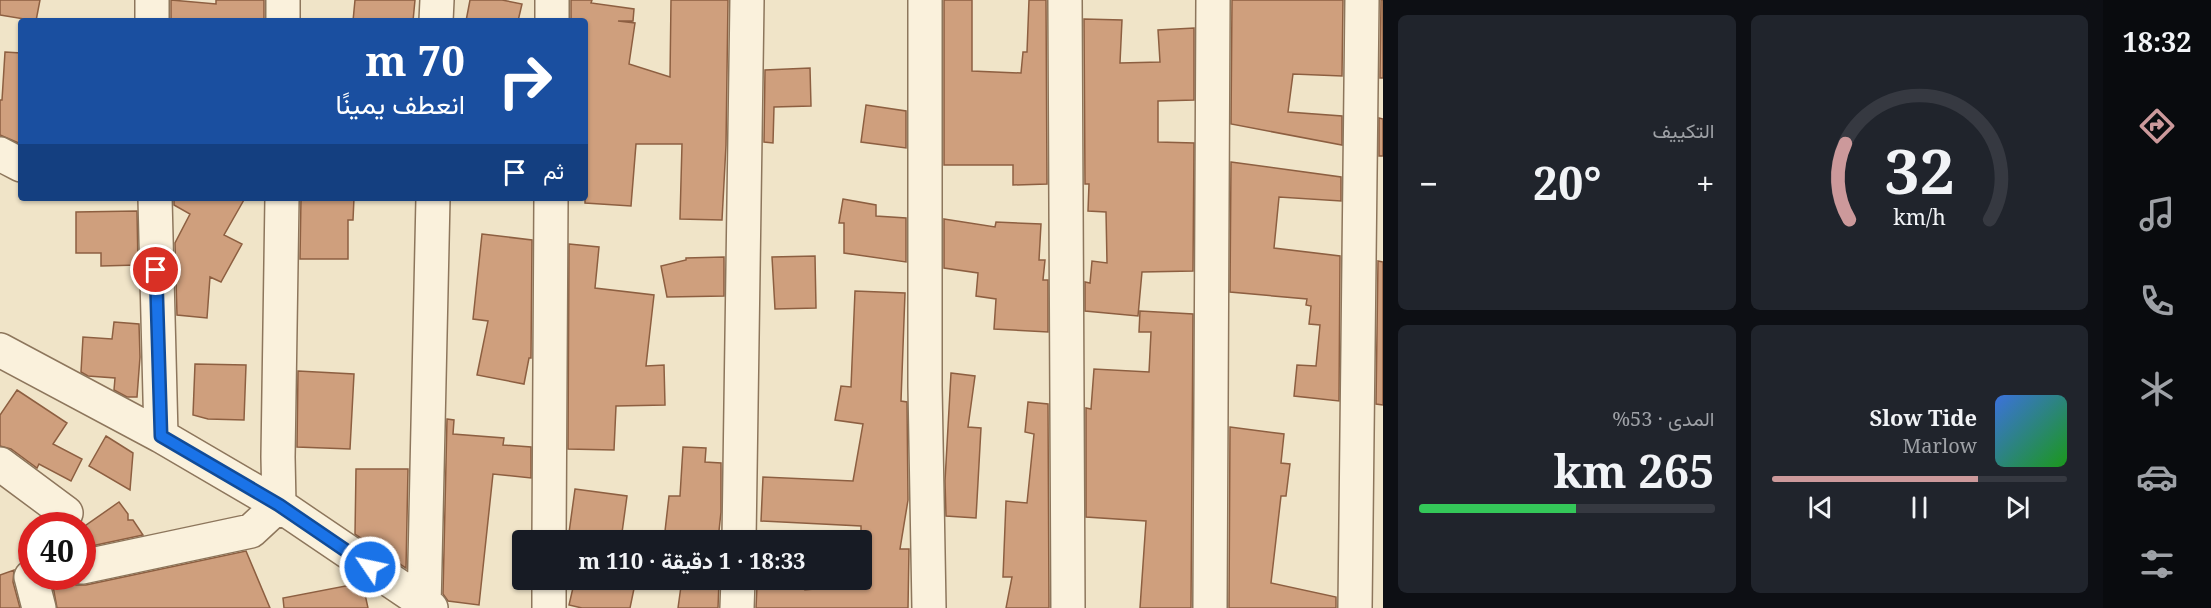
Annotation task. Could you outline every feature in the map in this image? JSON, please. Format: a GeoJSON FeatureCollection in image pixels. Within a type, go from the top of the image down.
{"type":"FeatureCollection","features":[{"type":"Feature","properties":{"kind":"street"},"geometry":{"type":"LineString","coordinates":[[152,0],[152,18]]}},
{"type":"Feature","properties":{"kind":"street"},"geometry":{"type":"LineString","coordinates":[[283,0],[283,18]]}},
{"type":"Feature","properties":{"kind":"street"},"geometry":{"type":"LineString","coordinates":[[436,18],[437,0]]}},
{"type":"Feature","properties":{"kind":"street"},"geometry":{"type":"LineString","coordinates":[[552,0],[552,18]]}},
{"type":"Feature","properties":{"kind":"street"},"geometry":{"type":"LineString","coordinates":[[739,530],[747,0]]}},
{"type":"Feature","properties":{"kind":"street"},"geometry":{"type":"LineString","coordinates":[[926,0],[925,386],[929,608]]}},
{"type":"Feature","properties":{"kind":"street"},"geometry":{"type":"LineString","coordinates":[[1065,0],[1068,608]]}},
{"type":"Feature","properties":{"kind":"street"},"geometry":{"type":"LineString","coordinates":[[1210,608],[1213,0]]}},
{"type":"Feature","properties":{"kind":"street"},"geometry":{"type":"LineString","coordinates":[[1355,608],[1369,514],[1372,77],[1362,0]]}},
{"type":"Feature","properties":{"kind":"street"},"geometry":{"type":"LineString","coordinates":[[0,154],[18,163]]}},
{"type":"Feature","properties":{"kind":"street"},"geometry":{"type":"LineString","coordinates":[[154,201],[161,436]]}},
{"type":"Feature","properties":{"kind":"street"},"geometry":{"type":"LineString","coordinates":[[96,564],[251,531],[279,505],[282,201]]}},
{"type":"Feature","properties":{"kind":"street"},"geometry":{"type":"LineString","coordinates":[[426,607],[433,201]]}},
{"type":"Feature","properties":{"kind":"street"},"geometry":{"type":"LineString","coordinates":[[549,530],[551,201]]}},
{"type":"Feature","properties":{"kind":"street"},"geometry":{"type":"LineString","coordinates":[[4,361],[161,436],[279,505],[426,607]]}},
{"type":"Feature","properties":{"kind":"street"},"geometry":{"type":"LineString","coordinates":[[0,464],[65,512]]}},
{"type":"Feature","properties":{"kind":"street"},"geometry":{"type":"LineString","coordinates":[[35,590],[39,608]]}},
{"type":"Feature","properties":{"kind":"street"},"geometry":{"type":"LineString","coordinates":[[549,590],[549,608]]}},
{"type":"Feature","properties":{"kind":"street"},"geometry":{"type":"LineString","coordinates":[[737,608],[738,590]]}},
{"type":"Feature","properties":{"kind":"building"},"geometry":{"type":"Polygon","coordinates":[[[0,0],[40,0],[37,18],[0,15],[0,0]]]}},
{"type":"Feature","properties":{"kind":"building"},"geometry":{"type":"Polygon","coordinates":[[[171,0],[216,4],[216,0],[264,0],[264,18],[171,18],[171,0]]]}},
{"type":"Feature","properties":{"kind":"building"},"geometry":{"type":"Polygon","coordinates":[[[355,0],[415,0],[413,18],[353,18],[355,0]]]}},
{"type":"Feature","properties":{"kind":"building"},"geometry":{"type":"Polygon","coordinates":[[[470,0],[502,0],[522,4],[519,18],[467,18],[470,0]]]}},
{"type":"Feature","properties":{"kind":"building"},"geometry":{"type":"Polygon","coordinates":[[[571,0],[592,0],[591,3],[634,9],[633,21],[618,21],[635,23],[629,64],[670,77],[671,0],[728,0],[726,145],[722,220],[680,219],[682,144],[636,144],[631,206],[585,203],[588,201],[588,18],[571,18],[571,0]]]}},
{"type":"Feature","properties":{"kind":"building"},"geometry":{"type":"Polygon","coordinates":[[[944,0],[972,0],[972,71],[1021,73],[1023,52],[1027,52],[1029,0],[1046,0],[1047,184],[1013,185],[1013,165],[944,165],[944,0]]]}},
{"type":"Feature","properties":{"kind":"building"},"geometry":{"type":"Polygon","coordinates":[[[1232,0],[1343,0],[1342,76],[1293,74],[1288,112],[1342,116],[1342,145],[1231,124],[1232,0]]]}},
{"type":"Feature","properties":{"kind":"building"},"geometry":{"type":"Polygon","coordinates":[[[1381,0],[1383,0],[1383,78],[1380,78],[1381,0]]]}},
{"type":"Feature","properties":{"kind":"building"},"geometry":{"type":"Polygon","coordinates":[[[1084,19],[1122,20],[1120,63],[1160,62],[1158,30],[1194,28],[1194,100],[1158,101],[1158,142],[1194,143],[1193,271],[1142,272],[1138,316],[1085,311],[1085,282],[1090,283],[1092,261],[1107,263],[1106,212],[1088,211],[1089,184],[1085,184],[1084,19]]]}},
{"type":"Feature","properties":{"kind":"building"},"geometry":{"type":"Polygon","coordinates":[[[5,52],[18,53],[18,143],[0,135],[0,100],[2,100],[5,52]]]}},
{"type":"Feature","properties":{"kind":"building"},"geometry":{"type":"Polygon","coordinates":[[[810,68],[811,106],[774,107],[773,143],[764,142],[765,70],[810,68]]]}},
{"type":"Feature","properties":{"kind":"building"},"geometry":{"type":"Polygon","coordinates":[[[866,105],[906,111],[906,148],[861,142],[866,105]]]}},
{"type":"Feature","properties":{"kind":"building"},"geometry":{"type":"Polygon","coordinates":[[[1379,118],[1383,119],[1383,156],[1379,156],[1379,118]]]}},
{"type":"Feature","properties":{"kind":"building"},"geometry":{"type":"Polygon","coordinates":[[[1231,162],[1341,177],[1341,201],[1279,197],[1274,248],[1340,256],[1339,401],[1294,396],[1297,365],[1316,366],[1320,325],[1309,324],[1311,306],[1306,305],[1307,299],[1230,292],[1231,162]]]}},
{"type":"Feature","properties":{"kind":"building"},"geometry":{"type":"Polygon","coordinates":[[[843,199],[876,205],[876,216],[906,218],[906,262],[844,253],[844,223],[839,223],[843,199]]]}},
{"type":"Feature","properties":{"kind":"building"},"geometry":{"type":"Polygon","coordinates":[[[174,201],[243,201],[224,235],[242,244],[221,282],[210,277],[207,318],[177,315],[175,243],[190,214],[174,205],[174,201]]]}},
{"type":"Feature","properties":{"kind":"building"},"geometry":{"type":"Polygon","coordinates":[[[301,201],[354,201],[353,220],[348,220],[348,259],[300,259],[301,201]]]}},
{"type":"Feature","properties":{"kind":"building"},"geometry":{"type":"Polygon","coordinates":[[[137,211],[138,265],[101,266],[101,253],[76,253],[76,212],[137,211]]]}},
{"type":"Feature","properties":{"kind":"building"},"geometry":{"type":"Polygon","coordinates":[[[944,219],[995,227],[996,222],[1041,224],[1039,260],[1045,260],[1043,280],[1048,280],[1048,332],[994,329],[996,299],[976,296],[978,273],[944,268],[944,219]]]}},
{"type":"Feature","properties":{"kind":"building"},"geometry":{"type":"Polygon","coordinates":[[[482,234],[532,240],[531,358],[529,358],[524,384],[477,375],[488,321],[473,319],[482,234]]]}},
{"type":"Feature","properties":{"kind":"building"},"geometry":{"type":"Polygon","coordinates":[[[569,244],[599,247],[595,288],[654,295],[646,366],[664,365],[665,405],[616,406],[614,450],[568,449],[569,244]]]}},
{"type":"Feature","properties":{"kind":"building"},"geometry":{"type":"Polygon","coordinates":[[[815,256],[816,308],[775,309],[772,257],[815,256]]]}},
{"type":"Feature","properties":{"kind":"building"},"geometry":{"type":"Polygon","coordinates":[[[724,257],[724,296],[667,297],[661,266],[686,260],[686,258],[724,257]]]}},
{"type":"Feature","properties":{"kind":"building"},"geometry":{"type":"Polygon","coordinates":[[[1378,261],[1383,262],[1383,405],[1376,404],[1378,261]]]}},
{"type":"Feature","properties":{"kind":"building"},"geometry":{"type":"Polygon","coordinates":[[[855,291],[905,293],[901,401],[907,402],[908,500],[900,549],[909,549],[908,608],[756,608],[757,590],[872,590],[872,530],[861,530],[861,526],[761,521],[763,477],[853,481],[863,424],[835,420],[841,386],[851,387],[855,291]]]}},
{"type":"Feature","properties":{"kind":"building"},"geometry":{"type":"Polygon","coordinates":[[[1140,311],[1193,314],[1191,608],[1140,608],[1146,521],[1086,517],[1086,408],[1091,409],[1094,369],[1149,372],[1151,332],[1139,332],[1140,311]]]}},
{"type":"Feature","properties":{"kind":"building"},"geometry":{"type":"Polygon","coordinates":[[[114,322],[139,324],[140,357],[137,397],[127,397],[114,390],[115,378],[88,376],[81,372],[83,337],[112,339],[114,322]]]}},
{"type":"Feature","properties":{"kind":"building"},"geometry":{"type":"Polygon","coordinates":[[[195,364],[246,365],[244,420],[208,419],[193,415],[195,364]]]}},
{"type":"Feature","properties":{"kind":"building"},"geometry":{"type":"Polygon","coordinates":[[[298,371],[354,374],[350,449],[297,447],[298,371]]]}},
{"type":"Feature","properties":{"kind":"building"},"geometry":{"type":"Polygon","coordinates":[[[951,373],[975,376],[968,427],[981,428],[976,518],[946,516],[945,481],[951,373]]]}},
{"type":"Feature","properties":{"kind":"building"},"geometry":{"type":"Polygon","coordinates":[[[17,390],[67,423],[53,444],[82,459],[71,481],[39,464],[37,468],[11,449],[0,446],[0,415],[17,390]]]}},
{"type":"Feature","properties":{"kind":"building"},"geometry":{"type":"Polygon","coordinates":[[[1028,402],[1048,404],[1049,608],[1006,608],[1012,577],[1003,577],[1006,501],[1027,503],[1034,434],[1025,432],[1028,402]]]}},
{"type":"Feature","properties":{"kind":"building"},"geometry":{"type":"Polygon","coordinates":[[[447,419],[454,420],[453,434],[504,438],[503,445],[531,447],[531,478],[493,474],[479,605],[448,601],[443,594],[447,419]]]}},
{"type":"Feature","properties":{"kind":"building"},"geometry":{"type":"Polygon","coordinates":[[[1230,427],[1284,434],[1281,463],[1290,464],[1286,496],[1281,496],[1271,583],[1336,597],[1336,608],[1229,608],[1230,427]]]}},
{"type":"Feature","properties":{"kind":"building"},"geometry":{"type":"Polygon","coordinates":[[[106,436],[133,453],[130,490],[89,466],[106,436]]]}},
{"type":"Feature","properties":{"kind":"building"},"geometry":{"type":"Polygon","coordinates":[[[683,447],[706,448],[705,462],[721,463],[719,530],[665,530],[669,496],[680,496],[683,447]]]}},
{"type":"Feature","properties":{"kind":"building"},"geometry":{"type":"Polygon","coordinates":[[[356,469],[408,469],[406,568],[355,534],[356,469]]]}},
{"type":"Feature","properties":{"kind":"building"},"geometry":{"type":"Polygon","coordinates":[[[575,489],[627,496],[622,530],[569,530],[575,489]]]}},
{"type":"Feature","properties":{"kind":"building"},"geometry":{"type":"Polygon","coordinates":[[[119,502],[128,514],[128,520],[133,520],[143,535],[96,545],[96,518],[119,502]]]}},
{"type":"Feature","properties":{"kind":"building"},"geometry":{"type":"Polygon","coordinates":[[[246,551],[270,608],[57,608],[54,590],[96,590],[96,583],[246,551]]]}},
{"type":"Feature","properties":{"kind":"building"},"geometry":{"type":"Polygon","coordinates":[[[14,570],[13,582],[20,608],[0,608],[0,575],[14,570]]]}},
{"type":"Feature","properties":{"kind":"building"},"geometry":{"type":"Polygon","coordinates":[[[361,583],[368,608],[284,608],[283,598],[361,583]]]}},
{"type":"Feature","properties":{"kind":"building"},"geometry":{"type":"Polygon","coordinates":[[[572,590],[634,590],[630,608],[582,608],[569,605],[572,590]]]}},
{"type":"Feature","properties":{"kind":"building"},"geometry":{"type":"Polygon","coordinates":[[[680,590],[719,590],[718,608],[678,608],[680,590]]]}},
{"type":"Feature","properties":{"kind":"route"},"geometry":{"type":"LineString","coordinates":[[156,270],[161,436],[279,505],[370,567]]}}]}
